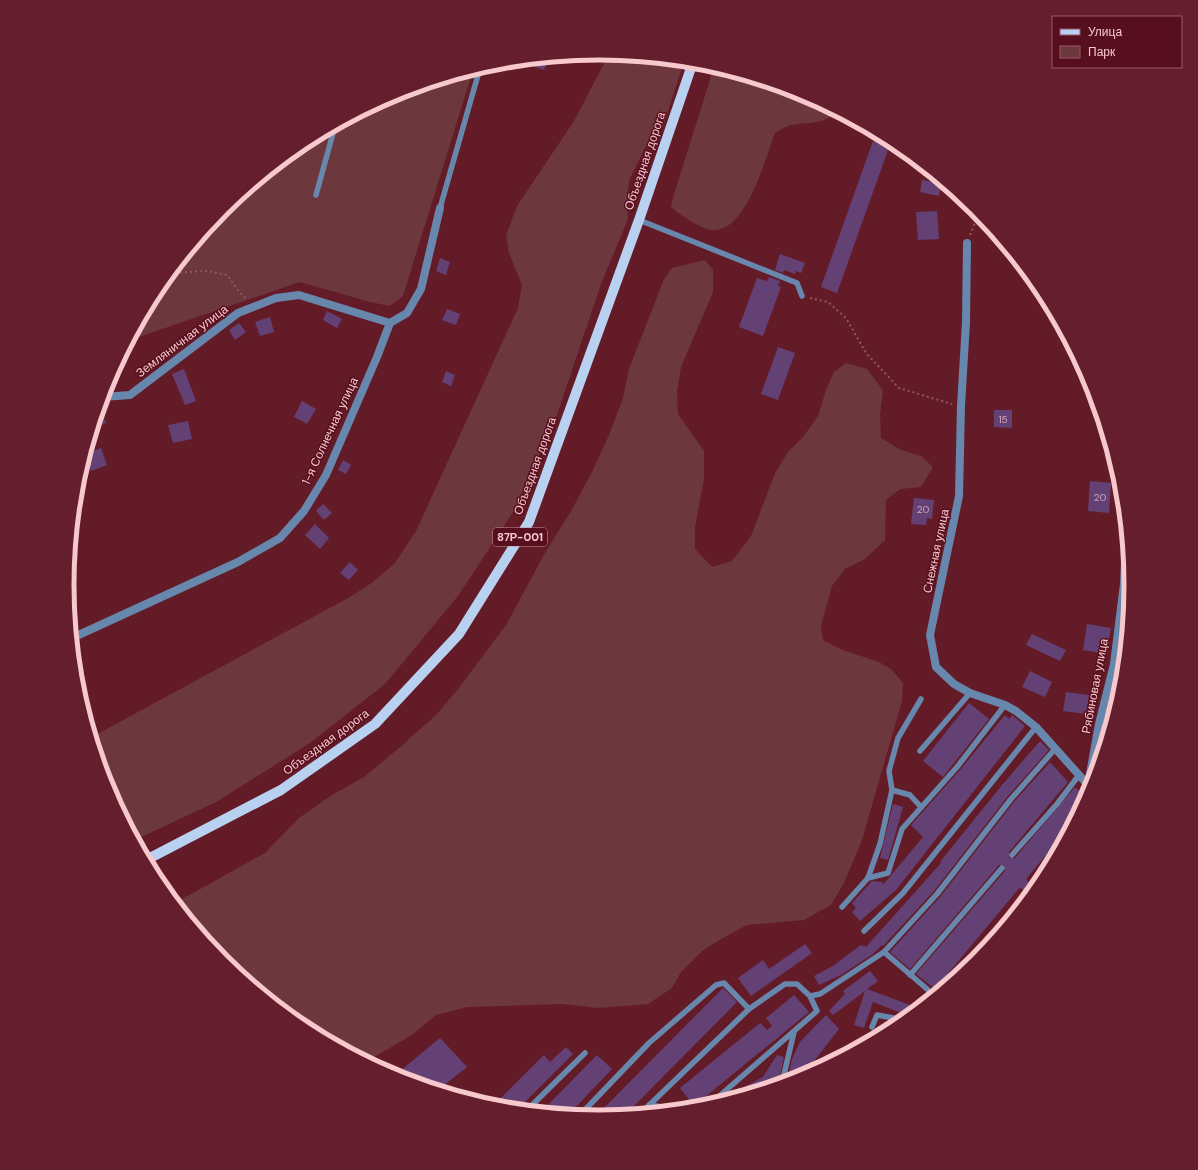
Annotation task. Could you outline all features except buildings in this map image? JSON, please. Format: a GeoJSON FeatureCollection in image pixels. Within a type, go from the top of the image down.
{"type":"FeatureCollection","features":[{"type":"Feature","properties":{"kind":"main road","name":"Объездная дорога"},"geometry":{"type":"LineString","coordinates":[[150,858],[281,790],[375,724],[459,634],[528,522],[639,220],[691,68]]}},
{"type":"Feature","properties":{"kind":"street"},"geometry":{"type":"LineString","coordinates":[[390,323],[407,313],[420,289],[440,208]]}},
{"type":"Feature","properties":{"kind":"street","name":"Снежная улица"},"geometry":{"type":"LineString","coordinates":[[967,243],[966,322],[960,406],[959,496],[930,635],[936,667],[954,684],[1016,711],[1036,727],[1085,782]]}},
{"type":"Feature","properties":{"kind":"street","name":"Земляничная улица"},"geometry":{"type":"LineString","coordinates":[[109,397],[130,395],[238,313],[276,298],[299,295],[390,323]]}},
{"type":"Feature","properties":{"kind":"street","name":"1-я Солнечная улица"},"geometry":{"type":"LineString","coordinates":[[76,636],[238,562],[280,538],[304,510],[326,475],[377,357],[390,323]]}},
{"type":"Feature","properties":{"kind":"street","name":"Рябиновая улица"},"geometry":{"type":"LineString","coordinates":[[1093,761],[1100,724],[1114,664],[1124,584]]}},
{"type":"Feature","properties":{"kind":"lane"},"geometry":{"type":"LineString","coordinates":[[440,208],[478,74]]}},
{"type":"Feature","properties":{"kind":"lane"},"geometry":{"type":"LineString","coordinates":[[316,195],[333,132]]}},
{"type":"Feature","properties":{"kind":"lane"},"geometry":{"type":"LineString","coordinates":[[639,220],[797,283],[802,296]]}},
{"type":"Feature","properties":{"kind":"lane"},"geometry":{"type":"LineString","coordinates":[[920,751],[970,692]]}},
{"type":"Feature","properties":{"kind":"lane"},"geometry":{"type":"LineString","coordinates":[[842,907],[868,878],[880,844],[892,790],[889,771],[898,738],[921,699]]}},
{"type":"Feature","properties":{"kind":"lane"},"geometry":{"type":"LineString","coordinates":[[868,878],[888,873],[902,829],[957,767],[1005,705]]}},
{"type":"Feature","properties":{"kind":"lane"},"geometry":{"type":"LineString","coordinates":[[864,931],[904,893],[1036,727]]}},
{"type":"Feature","properties":{"kind":"lane"},"geometry":{"type":"LineString","coordinates":[[810,996],[820,994],[884,952],[937,894],[1011,799],[1055,749]]}},
{"type":"Feature","properties":{"kind":"lane"},"geometry":{"type":"LineString","coordinates":[[1012,856],[1079,776]]}},
{"type":"Feature","properties":{"kind":"lane"},"geometry":{"type":"LineString","coordinates":[[892,790],[910,795],[921,807]]}},
{"type":"Feature","properties":{"kind":"lane"},"geometry":{"type":"LineString","coordinates":[[910,975],[1002,868]]}},
{"type":"Feature","properties":{"kind":"lane"},"geometry":{"type":"LineString","coordinates":[[884,952],[931,992]]}},
{"type":"Feature","properties":{"kind":"lane"},"geometry":{"type":"LineString","coordinates":[[585,1110],[649,1043],[716,985],[724,983],[749,1009]]}},
{"type":"Feature","properties":{"kind":"lane"},"geometry":{"type":"LineString","coordinates":[[649,1106],[749,1009],[785,984],[797,984],[810,996],[817,1011],[720,1096]]}},
{"type":"Feature","properties":{"kind":"lane"},"geometry":{"type":"LineString","coordinates":[[872,1027],[877,1015],[896,1018]]}},
{"type":"Feature","properties":{"kind":"lane"},"geometry":{"type":"LineString","coordinates":[[784,1076],[794,1032]]}},
{"type":"Feature","properties":{"kind":"lane"},"geometry":{"type":"LineString","coordinates":[[531,1106],[585,1053]]}},
{"type":"Feature","properties":{"kind":"lane"},"geometry":{"type":"LineString","coordinates":[[649,1106],[658,1107]]}},
{"type":"Feature","properties":{"kind":"path"},"geometry":{"type":"LineString","coordinates":[[967,243],[976,220]]}},
{"type":"Feature","properties":{"kind":"path"},"geometry":{"type":"LineString","coordinates":[[177,273],[206,271],[226,275],[240,293],[256,306]]}},
{"type":"Feature","properties":{"kind":"path"},"geometry":{"type":"LineString","coordinates":[[802,296],[828,302],[846,318],[866,353],[899,388],[960,406]]}},
{"type":"Feature","properties":{"kind":"green space"},"geometry":{"type":"Polygon","coordinates":[[[606,60],[633,61],[682,67],[663,127],[645,148],[630,178],[627,194],[628,219],[601,284],[557,415],[515,509],[458,596],[385,684],[310,743],[216,802],[139,838],[114,786],[96,735],[350,597],[373,582],[395,563],[416,531],[518,308],[522,285],[509,253],[506,235],[517,206],[574,121],[606,60]]]}},
{"type":"Feature","properties":{"kind":"green space"},"geometry":{"type":"Polygon","coordinates":[[[712,73],[768,88],[832,114],[822,121],[790,126],[775,133],[760,176],[744,208],[734,220],[723,228],[711,230],[690,221],[671,207],[712,73]]]}},
{"type":"Feature","properties":{"kind":"green space"},"geometry":{"type":"Polygon","coordinates":[[[471,76],[403,296],[390,306],[370,302],[300,282],[136,338],[162,293],[182,265],[228,214],[279,168],[307,148],[367,114],[430,88],[471,76]]]}},
{"type":"Feature","properties":{"kind":"green space"},"geometry":{"type":"Polygon","coordinates":[[[705,260],[713,270],[713,292],[681,367],[677,392],[678,414],[704,451],[704,479],[695,527],[695,549],[712,567],[732,561],[751,536],[775,473],[788,452],[803,437],[818,416],[826,390],[834,372],[846,363],[867,369],[883,390],[880,415],[881,438],[901,450],[921,456],[933,467],[921,487],[900,489],[886,500],[885,540],[865,559],[845,569],[832,586],[821,626],[823,640],[840,649],[879,662],[891,669],[903,683],[902,701],[862,840],[844,883],[831,905],[804,920],[747,925],[702,951],[681,972],[672,988],[648,1004],[598,1008],[562,1004],[467,1007],[436,1015],[412,1035],[376,1056],[369,1057],[336,1040],[279,1002],[228,956],[204,931],[179,901],[265,853],[299,818],[332,795],[364,777],[400,747],[436,715],[458,689],[506,625],[546,551],[571,511],[592,472],[609,435],[623,398],[629,369],[664,279],[672,268],[705,260]]]}}]}
